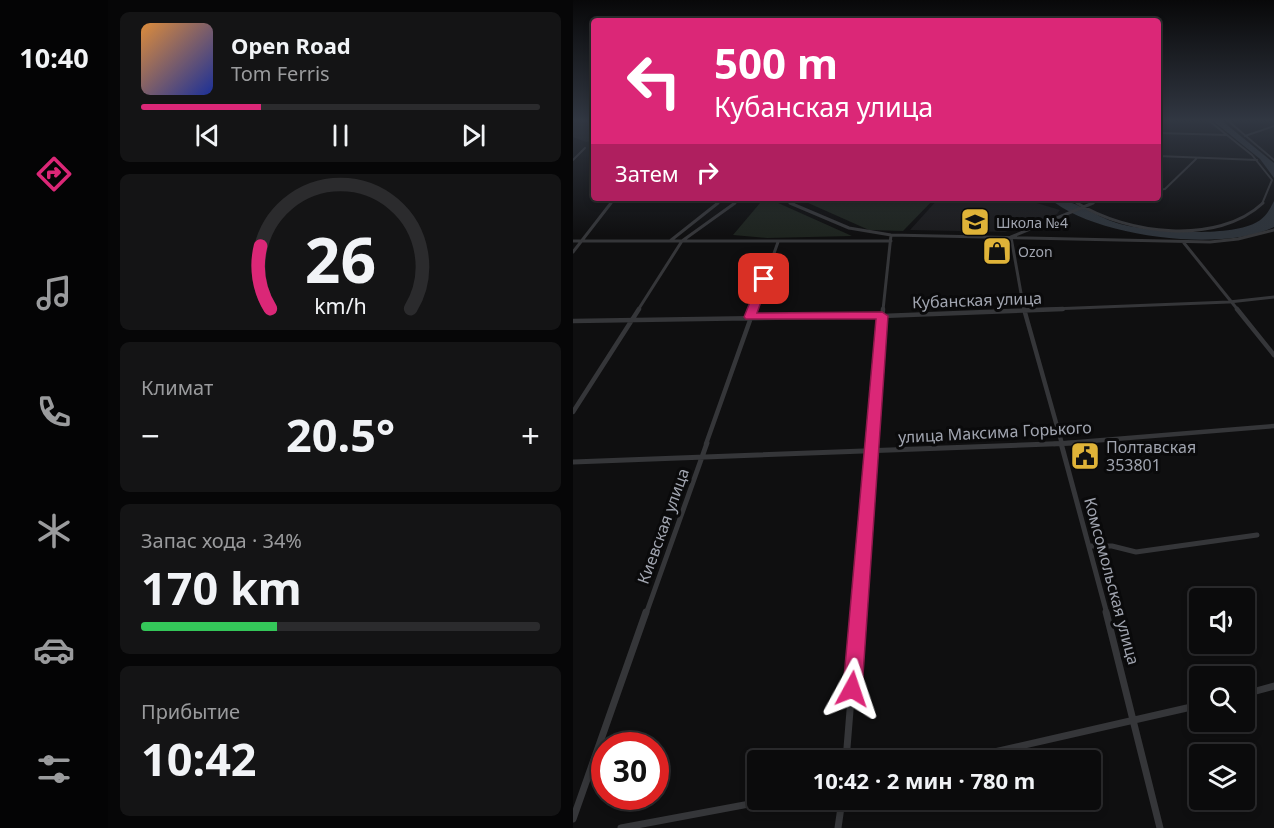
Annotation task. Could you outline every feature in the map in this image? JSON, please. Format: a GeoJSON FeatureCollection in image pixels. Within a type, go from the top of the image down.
{"type":"FeatureCollection","features":[{"type":"Feature","properties":{"kind":"street"},"geometry":{"type":"LineString","coordinates":[[1074,201],[1117,220],[1161,228],[1203,229],[1244,220],[1263,202],[1271,188],[1272,180],[1257,160],[1191,159]]}},
{"type":"Feature","properties":{"kind":"street"},"geometry":{"type":"LineString","coordinates":[[1161,190],[1165,189],[1195,159]]}},
{"type":"Feature","properties":{"kind":"street"},"geometry":{"type":"LineString","coordinates":[[573,252],[613,201]]}},
{"type":"Feature","properties":{"kind":"street"},"geometry":{"type":"LineString","coordinates":[[671,241],[694,224],[708,208],[721,201]]}},
{"type":"Feature","properties":{"kind":"street"},"geometry":{"type":"LineString","coordinates":[[573,412],[682,242],[738,201]]}},
{"type":"Feature","properties":{"kind":"street"},"geometry":{"type":"LineString","coordinates":[[786,201],[849,228],[891,238]]}},
{"type":"Feature","properties":{"kind":"street"},"geometry":{"type":"LineString","coordinates":[[1011,237],[1097,201]]}},
{"type":"Feature","properties":{"kind":"street"},"geometry":{"type":"LineString","coordinates":[[573,241],[682,242],[720,239],[778,242],[1011,237],[1183,242],[1238,239],[1274,230]]}},
{"type":"Feature","properties":{"kind":"street","name":"Комсомольская улица"},"geometry":{"type":"LineString","coordinates":[[1011,237],[1024,310],[1059,444],[1090,546],[1160,828]]}},
{"type":"Feature","properties":{"kind":"street"},"geometry":{"type":"LineString","coordinates":[[847,750],[873,450],[882,316],[891,238]]}},
{"type":"Feature","properties":{"kind":"street","name":"Киевская улица"},"geometry":{"type":"LineString","coordinates":[[573,819],[778,242]]}},
{"type":"Feature","properties":{"kind":"street"},"geometry":{"type":"LineString","coordinates":[[1183,242],[1229,302],[1274,355]]}},
{"type":"Feature","properties":{"kind":"street","name":"Кубанская улица"},"geometry":{"type":"LineString","coordinates":[[573,321],[882,316],[1229,302],[1274,297]]}},
{"type":"Feature","properties":{"kind":"street","name":"улица Максима Горького"},"geometry":{"type":"LineString","coordinates":[[573,462],[1059,444],[1274,426]]}},
{"type":"Feature","properties":{"kind":"street"},"geometry":{"type":"LineString","coordinates":[[1090,546],[1112,546],[1136,552],[1257,535]]}},
{"type":"Feature","properties":{"kind":"street"},"geometry":{"type":"LineString","coordinates":[[1255,691],[1274,686]]}},
{"type":"Feature","properties":{"kind":"street"},"geometry":{"type":"LineString","coordinates":[[1005,750],[1189,708]]}},
{"type":"Feature","properties":{"kind":"street"},"geometry":{"type":"LineString","coordinates":[[621,828],[747,804]]}},
{"type":"Feature","properties":{"kind":"street"},"geometry":{"type":"LineString","coordinates":[[839,828],[841,810]]}},
{"type":"Feature","properties":{"kind":"shaded area"},"geometry":{"type":"Polygon","coordinates":[[[1260,159],[1269,159],[1274,163],[1274,178],[1260,159]]]}},
{"type":"Feature","properties":{"kind":"shaded area"},"geometry":{"type":"Polygon","coordinates":[[[774,201],[852,236],[767,238],[733,235],[760,203],[774,201]]]}},
{"type":"Feature","properties":{"kind":"shaded area"},"geometry":{"type":"Polygon","coordinates":[[[804,201],[932,201],[903,231],[869,230],[804,201]]]}},
{"type":"Feature","properties":{"kind":"shaded area","name":"Школа №4"},"geometry":{"type":"Polygon","coordinates":[[[936,201],[1030,201],[1060,210],[1057,214],[1005,232],[910,230],[936,201]]]}},
{"type":"Feature","properties":{"kind":"shaded area"},"geometry":{"type":"Polygon","coordinates":[[[1053,201],[1067,201],[1108,220],[1130,226],[1167,231],[1209,232],[1245,227],[1257,222],[1263,218],[1274,201],[1274,227],[1251,235],[1192,240],[1126,231],[1095,223],[1069,212],[1053,201]]]}},
{"type":"Feature","properties":{"kind":"place","name":"Школа №4"},"geometry":{"type":"Point","coordinates":[975,222]}},
{"type":"Feature","properties":{"kind":"place","name":"Ozon"},"geometry":{"type":"Point","coordinates":[997,251]}},
{"type":"Feature","properties":{"kind":"place","name":"Полтавская 353801"},"geometry":{"type":"Point","coordinates":[1085,456]}},
{"type":"Feature","properties":{"kind":"route"},"geometry":{"type":"LineString","coordinates":[[764,279],[750,317],[882,316],[852,689]]}}]}
